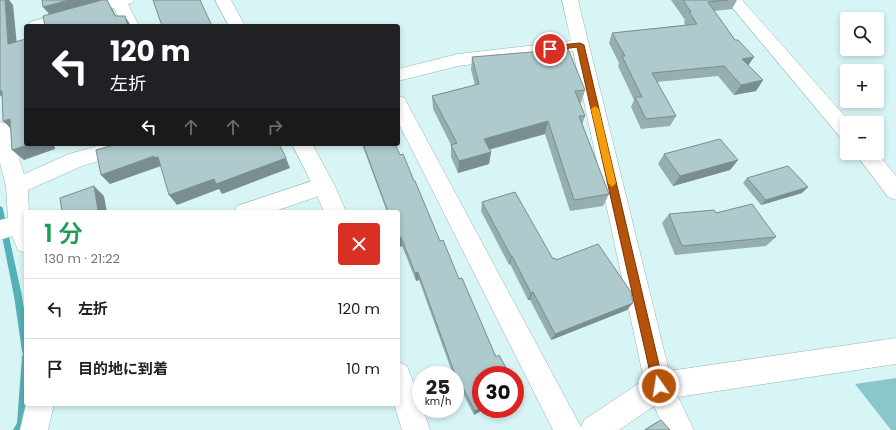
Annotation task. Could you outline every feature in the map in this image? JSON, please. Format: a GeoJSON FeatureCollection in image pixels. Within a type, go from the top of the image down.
{"type":"FeatureCollection","features":[{"type":"Feature","properties":{"kind":"street"},"geometry":{"type":"LineString","coordinates":[[223,0],[236,24]]}},
{"type":"Feature","properties":{"kind":"street"},"geometry":{"type":"LineString","coordinates":[[570,0],[659,386],[680,430]]}},
{"type":"Feature","properties":{"kind":"street"},"geometry":{"type":"LineString","coordinates":[[734,0],[840,124]]}},
{"type":"Feature","properties":{"kind":"street"},"geometry":{"type":"LineString","coordinates":[[43,24],[123,1],[130,24]]}},
{"type":"Feature","properties":{"kind":"street"},"geometry":{"type":"LineString","coordinates":[[400,74],[458,60],[580,45]]}},
{"type":"Feature","properties":{"kind":"street"},"geometry":{"type":"LineString","coordinates":[[400,107],[568,430]]}},
{"type":"Feature","properties":{"kind":"street"},"geometry":{"type":"LineString","coordinates":[[0,129],[17,186],[16,231]]}},
{"type":"Feature","properties":{"kind":"street"},"geometry":{"type":"LineString","coordinates":[[17,186],[73,152],[116,146]]}},
{"type":"Feature","properties":{"kind":"street"},"geometry":{"type":"LineString","coordinates":[[303,146],[324,186],[334,210]]}},
{"type":"Feature","properties":{"kind":"street"},"geometry":{"type":"LineString","coordinates":[[872,160],[893,183]]}},
{"type":"Feature","properties":{"kind":"street"},"geometry":{"type":"LineString","coordinates":[[251,210],[324,186]]}},
{"type":"Feature","properties":{"kind":"street"},"geometry":{"type":"LineString","coordinates":[[594,430],[659,386],[896,351]]}},
{"type":"Feature","properties":{"kind":"street"},"geometry":{"type":"LineString","coordinates":[[400,381],[416,430]]}},
{"type":"Feature","properties":{"kind":"street"},"geometry":{"type":"LineString","coordinates":[[34,430],[40,406]]}},
{"type":"Feature","properties":{"kind":"shaded area"},"geometry":{"type":"Polygon","coordinates":[[[896,378],[896,430],[891,430],[855,384],[896,378]]]}},
{"type":"Feature","properties":{"kind":"building"},"geometry":{"type":"Polygon","coordinates":[[[0,0],[5,0],[8,44],[24,40],[24,146],[12,150],[10,119],[3,121],[2,91],[0,91],[0,0]]]}},
{"type":"Feature","properties":{"kind":"building"},"geometry":{"type":"Polygon","coordinates":[[[42,0],[69,0],[43,7],[42,0]]]}},
{"type":"Feature","properties":{"kind":"building"},"geometry":{"type":"Polygon","coordinates":[[[102,0],[107,0],[115,16],[125,16],[127,24],[45,24],[43,16],[102,0]]]}},
{"type":"Feature","properties":{"kind":"building"},"geometry":{"type":"Polygon","coordinates":[[[153,0],[200,0],[211,24],[161,24],[153,0]]]}},
{"type":"Feature","properties":{"kind":"building"},"geometry":{"type":"Polygon","coordinates":[[[683,0],[728,0],[708,2],[735,40],[738,40],[754,57],[742,59],[763,80],[741,85],[724,66],[652,73],[676,116],[646,119],[635,97],[642,97],[622,56],[625,56],[612,33],[697,24],[683,0]]]}},
{"type":"Feature","properties":{"kind":"building"},"geometry":{"type":"Polygon","coordinates":[[[568,49],[585,90],[575,91],[585,116],[579,116],[609,194],[574,200],[548,121],[484,139],[491,152],[459,161],[451,145],[457,143],[432,96],[479,84],[472,57],[568,49]]]}},
{"type":"Feature","properties":{"kind":"building"},"geometry":{"type":"Polygon","coordinates":[[[720,139],[738,160],[680,176],[664,154],[720,139]]]}},
{"type":"Feature","properties":{"kind":"building"},"geometry":{"type":"Polygon","coordinates":[[[110,146],[280,146],[286,158],[216,184],[214,179],[169,195],[158,157],[154,158],[154,156],[101,175],[96,150],[110,146]]]}},
{"type":"Feature","properties":{"kind":"building"},"geometry":{"type":"Polygon","coordinates":[[[364,146],[396,146],[400,155],[403,154],[440,241],[443,240],[459,279],[462,278],[496,357],[499,355],[505,366],[472,366],[472,405],[464,390],[464,366],[452,366],[418,272],[415,273],[400,237],[400,210],[387,210],[364,146]]]}},
{"type":"Feature","properties":{"kind":"building"},"geometry":{"type":"Polygon","coordinates":[[[788,166],[808,187],[766,200],[747,178],[788,166]]]}},
{"type":"Feature","properties":{"kind":"building"},"geometry":{"type":"Polygon","coordinates":[[[94,186],[98,210],[62,210],[60,198],[94,186]]]}},
{"type":"Feature","properties":{"kind":"building"},"geometry":{"type":"Polygon","coordinates":[[[515,192],[553,259],[555,258],[556,260],[598,244],[631,292],[633,303],[555,334],[482,202],[515,192]]]}},
{"type":"Feature","properties":{"kind":"building"},"geometry":{"type":"Polygon","coordinates":[[[752,204],[776,237],[682,246],[669,214],[714,210],[716,213],[752,204]]]}},
{"type":"Feature","properties":{"kind":"building"},"geometry":{"type":"Polygon","coordinates":[[[661,420],[670,430],[645,430],[661,420]]]}},
{"type":"Feature","properties":{"kind":"waterway"},"geometry":{"type":"LineString","coordinates":[[0,209],[18,296],[24,337]]}},
{"type":"Feature","properties":{"kind":"waterway"},"geometry":{"type":"LineString","coordinates":[[18,430],[21,424],[24,384]]}},
{"type":"Feature","properties":{"kind":"slow traffic"},"geometry":{"type":"LineString","coordinates":[[595,109],[612,183]]}},
{"type":"Feature","properties":{"kind":"route"},"geometry":{"type":"LineString","coordinates":[[550,49],[580,45],[659,386]]}}]}
